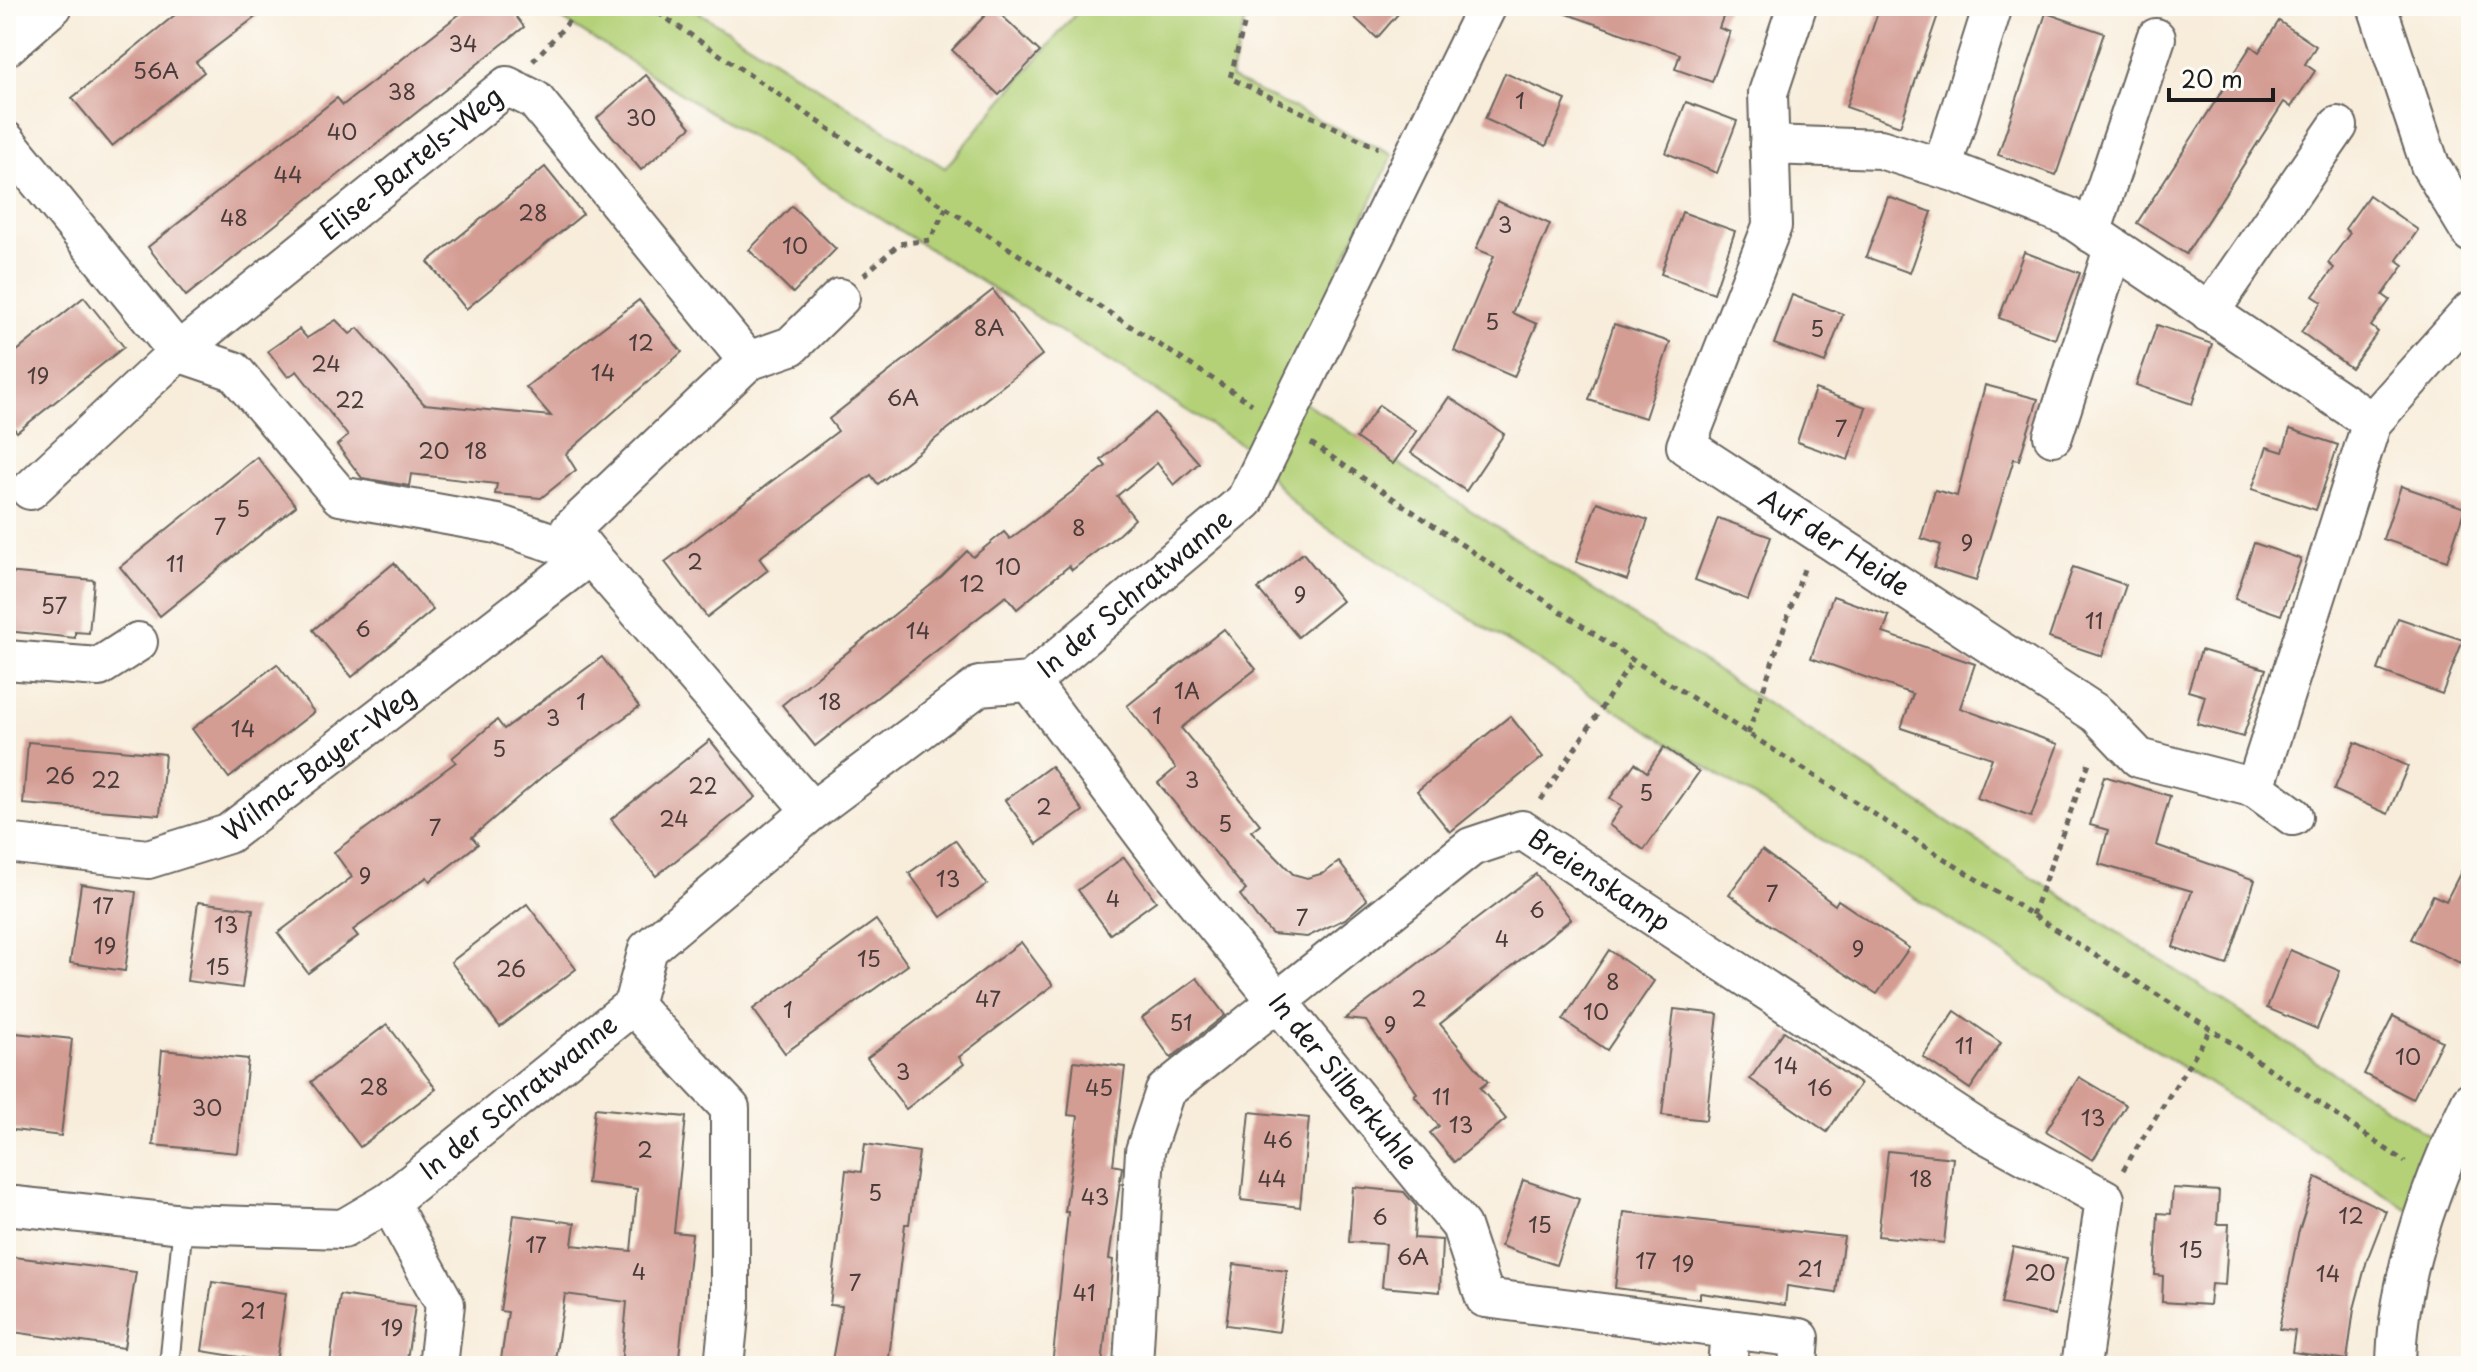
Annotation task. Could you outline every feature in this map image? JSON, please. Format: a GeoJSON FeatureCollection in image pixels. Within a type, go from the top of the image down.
{"type":"FeatureCollection","features":[{"type":"Feature","properties":{"kind":"street"},"geometry":{"type":"LineString","coordinates":[[6,47],[53,6]]}},
{"type":"Feature","properties":{"kind":"street","name":"In der Schratwanne"},"geometry":{"type":"LineString","coordinates":[[6,1205],[183,1224],[343,1229],[389,1202],[633,1005],[648,949],[812,811],[979,686],[1030,682],[1245,501],[1487,6]]}},
{"type":"Feature","properties":{"kind":"street","name":"Auf der Heide"},"geometry":{"type":"LineString","coordinates":[[1797,6],[1768,93],[1772,226],[1686,446],[2105,722],[2139,758],[2255,788],[2293,816]]}},
{"type":"Feature","properties":{"kind":"street"},"geometry":{"type":"LineString","coordinates":[[1942,168],[1993,6]]}},
{"type":"Feature","properties":{"kind":"street"},"geometry":{"type":"LineString","coordinates":[[2377,6],[2430,165],[2471,233]]}},
{"type":"Feature","properties":{"kind":"street"},"geometry":{"type":"LineString","coordinates":[[2053,436],[2156,38]]}},
{"type":"Feature","properties":{"kind":"street","name":"Elise-Bartels-Weg"},"geometry":{"type":"LineString","coordinates":[[30,490],[178,352],[507,86],[535,100],[748,361]]}},
{"type":"Feature","properties":{"kind":"street"},"geometry":{"type":"LineString","coordinates":[[2209,313],[2338,126]]}},
{"type":"Feature","properties":{"kind":"street"},"geometry":{"type":"LineString","coordinates":[[6,141],[178,352],[234,371],[340,496],[497,524],[590,555]]}},
{"type":"Feature","properties":{"kind":"street"},"geometry":{"type":"LineString","coordinates":[[1769,145],[1880,149],[1942,168],[2067,216],[2372,422]]}},
{"type":"Feature","properties":{"kind":"street"},"geometry":{"type":"LineString","coordinates":[[812,811],[570,530],[748,361],[791,346],[840,298]]}},
{"type":"Feature","properties":{"kind":"street"},"geometry":{"type":"LineString","coordinates":[[2255,788],[2372,422],[2471,311]]}},
{"type":"Feature","properties":{"kind":"street","name":"Wilma-Bayer-Weg"},"geometry":{"type":"LineString","coordinates":[[6,843],[148,859],[228,834],[590,555]]}},
{"type":"Feature","properties":{"kind":"street"},"geometry":{"type":"LineString","coordinates":[[6,660],[99,667],[138,642]]}},
{"type":"Feature","properties":{"kind":"street","name":"In der Silberkuhle"},"geometry":{"type":"LineString","coordinates":[[1030,682],[1172,872],[1461,1226],[1485,1298],[1729,1348],[1800,1338],[1798,1366]]}},
{"type":"Feature","properties":{"kind":"street","name":"Breienskamp"},"geometry":{"type":"LineString","coordinates":[[1133,1366],[1145,1151],[1165,1091],[1471,847],[1522,830],[1981,1131],[2105,1199]]}},
{"type":"Feature","properties":{"kind":"street"},"geometry":{"type":"LineString","coordinates":[[633,1005],[730,1108],[730,1306],[724,1366]]}},
{"type":"Feature","properties":{"kind":"street"},"geometry":{"type":"LineString","coordinates":[[2396,1366],[2408,1278],[2435,1181],[2471,1101]]}},
{"type":"Feature","properties":{"kind":"street"},"geometry":{"type":"LineString","coordinates":[[2081,1366],[2105,1199]]}},
{"type":"Feature","properties":{"kind":"street"},"geometry":{"type":"LineString","coordinates":[[389,1202],[445,1304],[438,1366]]}},
{"type":"Feature","properties":{"kind":"lane"},"geometry":{"type":"LineString","coordinates":[[169,1366],[183,1224]]}},
{"type":"Feature","properties":{"kind":"path"},"geometry":{"type":"LineString","coordinates":[[507,86],[566,25],[578,6]]}},
{"type":"Feature","properties":{"kind":"path"},"geometry":{"type":"LineString","coordinates":[[648,6],[946,208],[1282,423],[1633,660],[2211,1029],[2435,1181]]}},
{"type":"Feature","properties":{"kind":"path"},"geometry":{"type":"LineString","coordinates":[[1237,6],[1247,14],[1230,78],[1411,164]]}},
{"type":"Feature","properties":{"kind":"path"},"geometry":{"type":"LineString","coordinates":[[840,298],[899,244],[930,240],[946,208]]}},
{"type":"Feature","properties":{"kind":"path"},"geometry":{"type":"LineString","coordinates":[[1748,734],[1817,531]]}},
{"type":"Feature","properties":{"kind":"path"},"geometry":{"type":"LineString","coordinates":[[1522,830],[1633,660]]}},
{"type":"Feature","properties":{"kind":"path"},"geometry":{"type":"LineString","coordinates":[[2032,915],[2105,722]]}},
{"type":"Feature","properties":{"kind":"path"},"geometry":{"type":"LineString","coordinates":[[2105,1199],[2211,1029]]}},
{"type":"Feature","properties":{"kind":"green space"},"geometry":{"type":"Polygon","coordinates":[[[541,6],[689,6],[945,168],[1082,6],[1237,6],[1247,14],[1230,78],[1393,155],[1283,388],[2439,1142],[2411,1211],[1302,512],[1242,445],[541,6]]]}},
{"type":"Feature","properties":{"kind":"building"},"geometry":{"type":"Polygon","coordinates":[[[186,6],[270,6],[196,62],[204,72],[112,146],[72,98],[186,6]]]}},
{"type":"Feature","properties":{"kind":"building"},"geometry":{"type":"Polygon","coordinates":[[[470,6],[508,6],[524,27],[186,296],[148,247],[337,98],[343,105],[470,6]]]}},
{"type":"Feature","properties":{"kind":"building"},"geometry":{"type":"Polygon","coordinates":[[[1342,6],[1405,6],[1377,38],[1342,6]]]}},
{"type":"Feature","properties":{"kind":"building"},"geometry":{"type":"Polygon","coordinates":[[[1556,6],[1727,6],[1719,28],[1730,32],[1712,82],[1675,69],[1680,54],[1556,10],[1556,6]]]}},
{"type":"Feature","properties":{"kind":"building"},"geometry":{"type":"Polygon","coordinates":[[[1880,6],[1941,6],[1900,126],[1846,107],[1880,6]]]}},
{"type":"Feature","properties":{"kind":"building"},"geometry":{"type":"Polygon","coordinates":[[[993,7],[1040,52],[999,95],[952,50],[993,7]]]}},
{"type":"Feature","properties":{"kind":"building"},"geometry":{"type":"Polygon","coordinates":[[[2046,13],[2104,33],[2056,175],[1998,155],[2046,13]]]}},
{"type":"Feature","properties":{"kind":"building"},"geometry":{"type":"Polygon","coordinates":[[[2279,21],[2316,46],[2305,64],[2315,71],[2291,107],[2284,102],[2186,254],[2137,223],[2251,46],[2259,52],[2279,21]]]}},
{"type":"Feature","properties":{"kind":"building"},"geometry":{"type":"Polygon","coordinates":[[[1505,73],[1566,100],[1546,146],[1485,119],[1505,73]]]}},
{"type":"Feature","properties":{"kind":"building"},"geometry":{"type":"Polygon","coordinates":[[[646,75],[691,127],[641,170],[597,118],[646,75]]]}},
{"type":"Feature","properties":{"kind":"building"},"geometry":{"type":"Polygon","coordinates":[[[1686,102],[1737,121],[1717,173],[1666,153],[1686,102]]]}},
{"type":"Feature","properties":{"kind":"building"},"geometry":{"type":"Polygon","coordinates":[[[545,167],[583,214],[466,309],[428,262],[545,167]]]}},
{"type":"Feature","properties":{"kind":"building"},"geometry":{"type":"Polygon","coordinates":[[[2369,195],[2418,230],[2397,260],[2404,265],[2383,295],[2390,300],[2371,326],[2378,332],[2351,368],[2301,332],[2322,302],[2313,296],[2334,268],[2328,263],[2350,233],[2345,229],[2369,195]]]}},
{"type":"Feature","properties":{"kind":"building"},"geometry":{"type":"Polygon","coordinates":[[[1888,197],[1932,212],[1910,273],[1866,257],[1888,197]]]}},
{"type":"Feature","properties":{"kind":"building"},"geometry":{"type":"Polygon","coordinates":[[[1497,201],[1550,224],[1512,313],[1537,324],[1514,377],[1454,351],[1494,256],[1476,249],[1497,201]]]}},
{"type":"Feature","properties":{"kind":"building"},"geometry":{"type":"Polygon","coordinates":[[[792,206],[836,249],[793,293],[749,250],[792,206]]]}},
{"type":"Feature","properties":{"kind":"building"},"geometry":{"type":"Polygon","coordinates":[[[1682,212],[1735,231],[1714,293],[1661,274],[1682,212]]]}},
{"type":"Feature","properties":{"kind":"building"},"geometry":{"type":"Polygon","coordinates":[[[2024,252],[2080,273],[2055,339],[1999,318],[2024,252]]]}},
{"type":"Feature","properties":{"kind":"building"},"geometry":{"type":"Polygon","coordinates":[[[993,290],[1042,355],[878,484],[871,475],[759,558],[768,570],[707,617],[665,562],[838,431],[829,419],[993,290]]]}},
{"type":"Feature","properties":{"kind":"building"},"geometry":{"type":"Polygon","coordinates":[[[1792,295],[1843,314],[1825,363],[1774,344],[1792,295]]]}},
{"type":"Feature","properties":{"kind":"building"},"geometry":{"type":"Polygon","coordinates":[[[84,297],[124,347],[17,432],[6,418],[6,360],[84,297]]]}},
{"type":"Feature","properties":{"kind":"building"},"geometry":{"type":"Polygon","coordinates":[[[639,300],[682,352],[566,454],[576,470],[541,498],[495,494],[497,484],[411,474],[409,486],[362,478],[337,445],[348,436],[297,371],[288,377],[268,351],[299,329],[307,338],[336,320],[350,334],[358,328],[424,404],[551,416],[526,387],[639,300]]]}},
{"type":"Feature","properties":{"kind":"building"},"geometry":{"type":"Polygon","coordinates":[[[1614,324],[1670,342],[1645,418],[1589,400],[1614,324]]]}},
{"type":"Feature","properties":{"kind":"building"},"geometry":{"type":"Polygon","coordinates":[[[2157,325],[2212,344],[2192,404],[2136,385],[2157,325]]]}},
{"type":"Feature","properties":{"kind":"building"},"geometry":{"type":"Polygon","coordinates":[[[1985,385],[2038,399],[2019,460],[2014,459],[1976,581],[1934,568],[1941,545],[1921,538],[1935,490],[1957,496],[1985,385]]]}},
{"type":"Feature","properties":{"kind":"building"},"geometry":{"type":"Polygon","coordinates":[[[1815,389],[1866,407],[1848,460],[1797,442],[1815,389]]]}},
{"type":"Feature","properties":{"kind":"building"},"geometry":{"type":"Polygon","coordinates":[[[1449,397],[1504,434],[1466,491],[1411,453],[1449,397]]]}},
{"type":"Feature","properties":{"kind":"building"},"geometry":{"type":"Polygon","coordinates":[[[1379,405],[1416,431],[1393,464],[1356,438],[1379,405]]]}},
{"type":"Feature","properties":{"kind":"building"},"geometry":{"type":"Polygon","coordinates":[[[1155,413],[1199,463],[1174,485],[1157,463],[1117,496],[1135,519],[1119,534],[1072,570],[1069,566],[1017,609],[1006,596],[815,746],[782,705],[942,576],[967,551],[973,557],[1004,532],[1010,539],[1106,466],[1101,460],[1155,413]]]}},
{"type":"Feature","properties":{"kind":"building"},"geometry":{"type":"Polygon","coordinates":[[[2290,429],[2338,445],[2316,510],[2252,489],[2267,447],[2283,452],[2290,429]]]}},
{"type":"Feature","properties":{"kind":"building"},"geometry":{"type":"Polygon","coordinates":[[[257,457],[296,506],[160,616],[120,567],[257,457]]]}},
{"type":"Feature","properties":{"kind":"building"},"geometry":{"type":"Polygon","coordinates":[[[2401,486],[2465,508],[2447,561],[2383,539],[2401,486]]]}},
{"type":"Feature","properties":{"kind":"building"},"geometry":{"type":"Polygon","coordinates":[[[1597,502],[1648,520],[1627,580],[1576,562],[1597,502]]]}},
{"type":"Feature","properties":{"kind":"building"},"geometry":{"type":"Polygon","coordinates":[[[1718,518],[1771,537],[1748,600],[1695,580],[1718,518]]]}},
{"type":"Feature","properties":{"kind":"building"},"geometry":{"type":"Polygon","coordinates":[[[2254,543],[2301,559],[2281,615],[2235,599],[2254,543]]]}},
{"type":"Feature","properties":{"kind":"building"},"geometry":{"type":"Polygon","coordinates":[[[1303,553],[1342,601],[1298,637],[1258,589],[1303,553]]]}},
{"type":"Feature","properties":{"kind":"building"},"geometry":{"type":"Polygon","coordinates":[[[394,563],[433,610],[352,677],[313,630],[394,563]]]}},
{"type":"Feature","properties":{"kind":"building"},"geometry":{"type":"Polygon","coordinates":[[[2073,567],[2126,585],[2102,656],[2049,638],[2073,567]]]}},
{"type":"Feature","properties":{"kind":"building"},"geometry":{"type":"Polygon","coordinates":[[[6,572],[94,580],[89,633],[75,632],[75,638],[6,631],[6,572]]]}},
{"type":"Feature","properties":{"kind":"building"},"geometry":{"type":"Polygon","coordinates":[[[1833,596],[1889,616],[1883,633],[1975,664],[1960,708],[2058,744],[2031,817],[1977,798],[1992,758],[1901,728],[1913,694],[1811,658],[1833,596]]]}},
{"type":"Feature","properties":{"kind":"building"},"geometry":{"type":"Polygon","coordinates":[[[2398,618],[2463,640],[2442,694],[2378,670],[2398,618]]]}},
{"type":"Feature","properties":{"kind":"building"},"geometry":{"type":"Polygon","coordinates":[[[1224,629],[1256,669],[1181,728],[1260,824],[1251,831],[1293,874],[1307,878],[1324,873],[1339,862],[1367,900],[1345,919],[1307,937],[1272,934],[1258,919],[1240,895],[1246,890],[1158,783],[1176,768],[1127,706],[1224,629]]]}},
{"type":"Feature","properties":{"kind":"building"},"geometry":{"type":"Polygon","coordinates":[[[2201,650],[2266,669],[2243,737],[2197,724],[2205,696],[2188,691],[2201,650]]]}},
{"type":"Feature","properties":{"kind":"building"},"geometry":{"type":"Polygon","coordinates":[[[602,657],[639,707],[543,776],[472,837],[478,844],[430,881],[427,877],[353,930],[358,936],[308,973],[278,933],[352,877],[334,852],[456,762],[452,758],[497,720],[504,729],[602,657]]]}},
{"type":"Feature","properties":{"kind":"building"},"geometry":{"type":"Polygon","coordinates":[[[277,664],[314,712],[229,778],[192,729],[277,664]]]}},
{"type":"Feature","properties":{"kind":"building"},"geometry":{"type":"Polygon","coordinates":[[[1510,716],[1543,757],[1450,832],[1417,791],[1510,716]]]}},
{"type":"Feature","properties":{"kind":"building"},"geometry":{"type":"Polygon","coordinates":[[[710,740],[756,797],[656,876],[611,819],[710,740]]]}},
{"type":"Feature","properties":{"kind":"building"},"geometry":{"type":"Polygon","coordinates":[[[28,742],[165,754],[160,815],[23,804],[28,742]]]}},
{"type":"Feature","properties":{"kind":"building"},"geometry":{"type":"Polygon","coordinates":[[[2355,742],[2408,766],[2388,814],[2334,790],[2355,742]]]}},
{"type":"Feature","properties":{"kind":"building"},"geometry":{"type":"Polygon","coordinates":[[[1664,747],[1699,772],[1644,850],[1609,825],[1622,806],[1610,798],[1635,763],[1647,772],[1664,747]]]}},
{"type":"Feature","properties":{"kind":"building"},"geometry":{"type":"Polygon","coordinates":[[[1051,766],[1083,811],[1037,844],[1005,800],[1051,766]]]}},
{"type":"Feature","properties":{"kind":"building"},"geometry":{"type":"Polygon","coordinates":[[[2104,776],[2170,796],[2156,845],[2255,880],[2227,965],[2173,947],[2192,891],[2099,864],[2108,830],[2090,825],[2104,776]]]}},
{"type":"Feature","properties":{"kind":"building"},"geometry":{"type":"Polygon","coordinates":[[[955,840],[987,884],[941,917],[909,873],[955,840]]]}},
{"type":"Feature","properties":{"kind":"building"},"geometry":{"type":"Polygon","coordinates":[[[1762,850],[1835,905],[1838,900],[1909,948],[1877,994],[1770,925],[1729,894],[1762,850]]]}},
{"type":"Feature","properties":{"kind":"building"},"geometry":{"type":"Polygon","coordinates":[[[2471,852],[2471,940],[2460,963],[2411,939],[2433,895],[2446,901],[2471,852]]]}},
{"type":"Feature","properties":{"kind":"building"},"geometry":{"type":"Polygon","coordinates":[[[1124,857],[1156,901],[1110,934],[1078,890],[1124,857]]]}},
{"type":"Feature","properties":{"kind":"building"},"geometry":{"type":"Polygon","coordinates":[[[1536,874],[1571,919],[1440,1024],[1488,1082],[1480,1088],[1506,1119],[1454,1162],[1430,1133],[1439,1126],[1414,1095],[1417,1093],[1366,1021],[1345,1019],[1536,874]]]}},
{"type":"Feature","properties":{"kind":"building"},"geometry":{"type":"Polygon","coordinates":[[[81,884],[136,892],[125,971],[70,963],[81,884]]]}},
{"type":"Feature","properties":{"kind":"building"},"geometry":{"type":"Polygon","coordinates":[[[198,902],[253,909],[242,988],[187,981],[198,902]]]}},
{"type":"Feature","properties":{"kind":"building"},"geometry":{"type":"Polygon","coordinates":[[[527,904],[576,969],[500,1027],[451,962],[527,904]]]}},
{"type":"Feature","properties":{"kind":"building"},"geometry":{"type":"Polygon","coordinates":[[[876,920],[908,965],[785,1053],[753,1009],[876,920]]]}},
{"type":"Feature","properties":{"kind":"building"},"geometry":{"type":"Polygon","coordinates":[[[1021,942],[1053,985],[959,1057],[964,1064],[906,1109],[867,1058],[1021,942]]]}},
{"type":"Feature","properties":{"kind":"building"},"geometry":{"type":"Polygon","coordinates":[[[1609,950],[1654,981],[1607,1050],[1563,1020],[1609,950]]]}},
{"type":"Feature","properties":{"kind":"building"},"geometry":{"type":"Polygon","coordinates":[[[2290,950],[2340,971],[2317,1029],[2267,1008],[2290,950]]]}},
{"type":"Feature","properties":{"kind":"building"},"geometry":{"type":"Polygon","coordinates":[[[1197,978],[1225,1015],[1171,1058],[1142,1018],[1197,978]]]}},
{"type":"Feature","properties":{"kind":"building"},"geometry":{"type":"Polygon","coordinates":[[[1674,1009],[1718,1014],[1706,1120],[1662,1115],[1674,1009]]]}},
{"type":"Feature","properties":{"kind":"building"},"geometry":{"type":"Polygon","coordinates":[[[1955,1011],[2001,1043],[1970,1089],[1923,1057],[1955,1011]]]}},
{"type":"Feature","properties":{"kind":"building"},"geometry":{"type":"Polygon","coordinates":[[[2393,1016],[2442,1041],[2413,1099],[2364,1074],[2393,1016]]]}},
{"type":"Feature","properties":{"kind":"building"},"geometry":{"type":"Polygon","coordinates":[[[387,1024],[436,1089],[360,1147],[311,1082],[387,1024]]]}},
{"type":"Feature","properties":{"kind":"building"},"geometry":{"type":"Polygon","coordinates":[[[1784,1031],[1860,1084],[1827,1132],[1750,1079],[1784,1031]]]}},
{"type":"Feature","properties":{"kind":"building"},"geometry":{"type":"Polygon","coordinates":[[[6,1032],[72,1039],[61,1136],[6,1129],[6,1032]]]}},
{"type":"Feature","properties":{"kind":"building"},"geometry":{"type":"Polygon","coordinates":[[[162,1050],[248,1059],[238,1153],[153,1145],[162,1050]]]}},
{"type":"Feature","properties":{"kind":"building"},"geometry":{"type":"Polygon","coordinates":[[[1074,1061],[1125,1067],[1113,1165],[1122,1167],[1109,1259],[1113,1260],[1102,1366],[1052,1366],[1068,1212],[1065,1212],[1078,1116],[1068,1115],[1074,1061]]]}},
{"type":"Feature","properties":{"kind":"building"},"geometry":{"type":"Polygon","coordinates":[[[2079,1077],[2126,1105],[2093,1160],[2046,1131],[2079,1077]]]}},
{"type":"Feature","properties":{"kind":"building"},"geometry":{"type":"Polygon","coordinates":[[[595,1108],[686,1117],[674,1232],[692,1234],[678,1366],[621,1366],[627,1302],[565,1294],[554,1366],[500,1366],[508,1312],[500,1311],[514,1215],[575,1223],[572,1245],[631,1251],[637,1189],[587,1183],[595,1108]]]}},
{"type":"Feature","properties":{"kind":"building"},"geometry":{"type":"Polygon","coordinates":[[[1250,1112],[1309,1118],[1300,1207],[1241,1200],[1250,1112]]]}},
{"type":"Feature","properties":{"kind":"building"},"geometry":{"type":"Polygon","coordinates":[[[865,1144],[919,1152],[909,1224],[905,1224],[888,1366],[831,1366],[842,1306],[830,1305],[846,1170],[861,1172],[865,1144]]]}},
{"type":"Feature","properties":{"kind":"building"},"geometry":{"type":"Polygon","coordinates":[[[1888,1151],[1953,1158],[1944,1243],[1878,1236],[1888,1151]]]}},
{"type":"Feature","properties":{"kind":"building"},"geometry":{"type":"Polygon","coordinates":[[[2316,1177],[2386,1211],[2367,1260],[2354,1309],[2347,1360],[2292,1352],[2295,1331],[2279,1329],[2298,1234],[2316,1177]]]}},
{"type":"Feature","properties":{"kind":"building"},"geometry":{"type":"Polygon","coordinates":[[[1523,1180],[1579,1199],[1556,1265],[1501,1246],[1523,1180]]]}},
{"type":"Feature","properties":{"kind":"building"},"geometry":{"type":"Polygon","coordinates":[[[1353,1187],[1404,1192],[1416,1206],[1414,1238],[1442,1240],[1440,1292],[1382,1287],[1386,1244],[1349,1242],[1353,1187]]]}},
{"type":"Feature","properties":{"kind":"building"},"geometry":{"type":"Polygon","coordinates":[[[2173,1188],[2219,1191],[2217,1224],[2229,1224],[2225,1285],[2211,1284],[2209,1305],[2162,1302],[2163,1276],[2155,1275],[2158,1213],[2171,1214],[2173,1188]]]}},
{"type":"Feature","properties":{"kind":"building"},"geometry":{"type":"Polygon","coordinates":[[[1624,1212],[1844,1237],[1836,1293],[1787,1286],[1785,1305],[1700,1293],[1700,1299],[1615,1288],[1624,1212]]]}},
{"type":"Feature","properties":{"kind":"building"},"geometry":{"type":"Polygon","coordinates":[[[2013,1247],[2067,1258],[2055,1315],[2001,1304],[2013,1247]]]}},
{"type":"Feature","properties":{"kind":"building"},"geometry":{"type":"Polygon","coordinates":[[[6,1256],[136,1272],[124,1348],[6,1331],[6,1256]]]}},
{"type":"Feature","properties":{"kind":"building"},"geometry":{"type":"Polygon","coordinates":[[[1234,1264],[1287,1271],[1279,1332],[1226,1325],[1234,1264]]]}},
{"type":"Feature","properties":{"kind":"building"},"geometry":{"type":"Polygon","coordinates":[[[212,1282],[286,1293],[276,1363],[202,1351],[212,1282]]]}},
{"type":"Feature","properties":{"kind":"building"},"geometry":{"type":"Polygon","coordinates":[[[340,1295],[415,1306],[406,1366],[330,1363],[340,1295]]]}}]}
